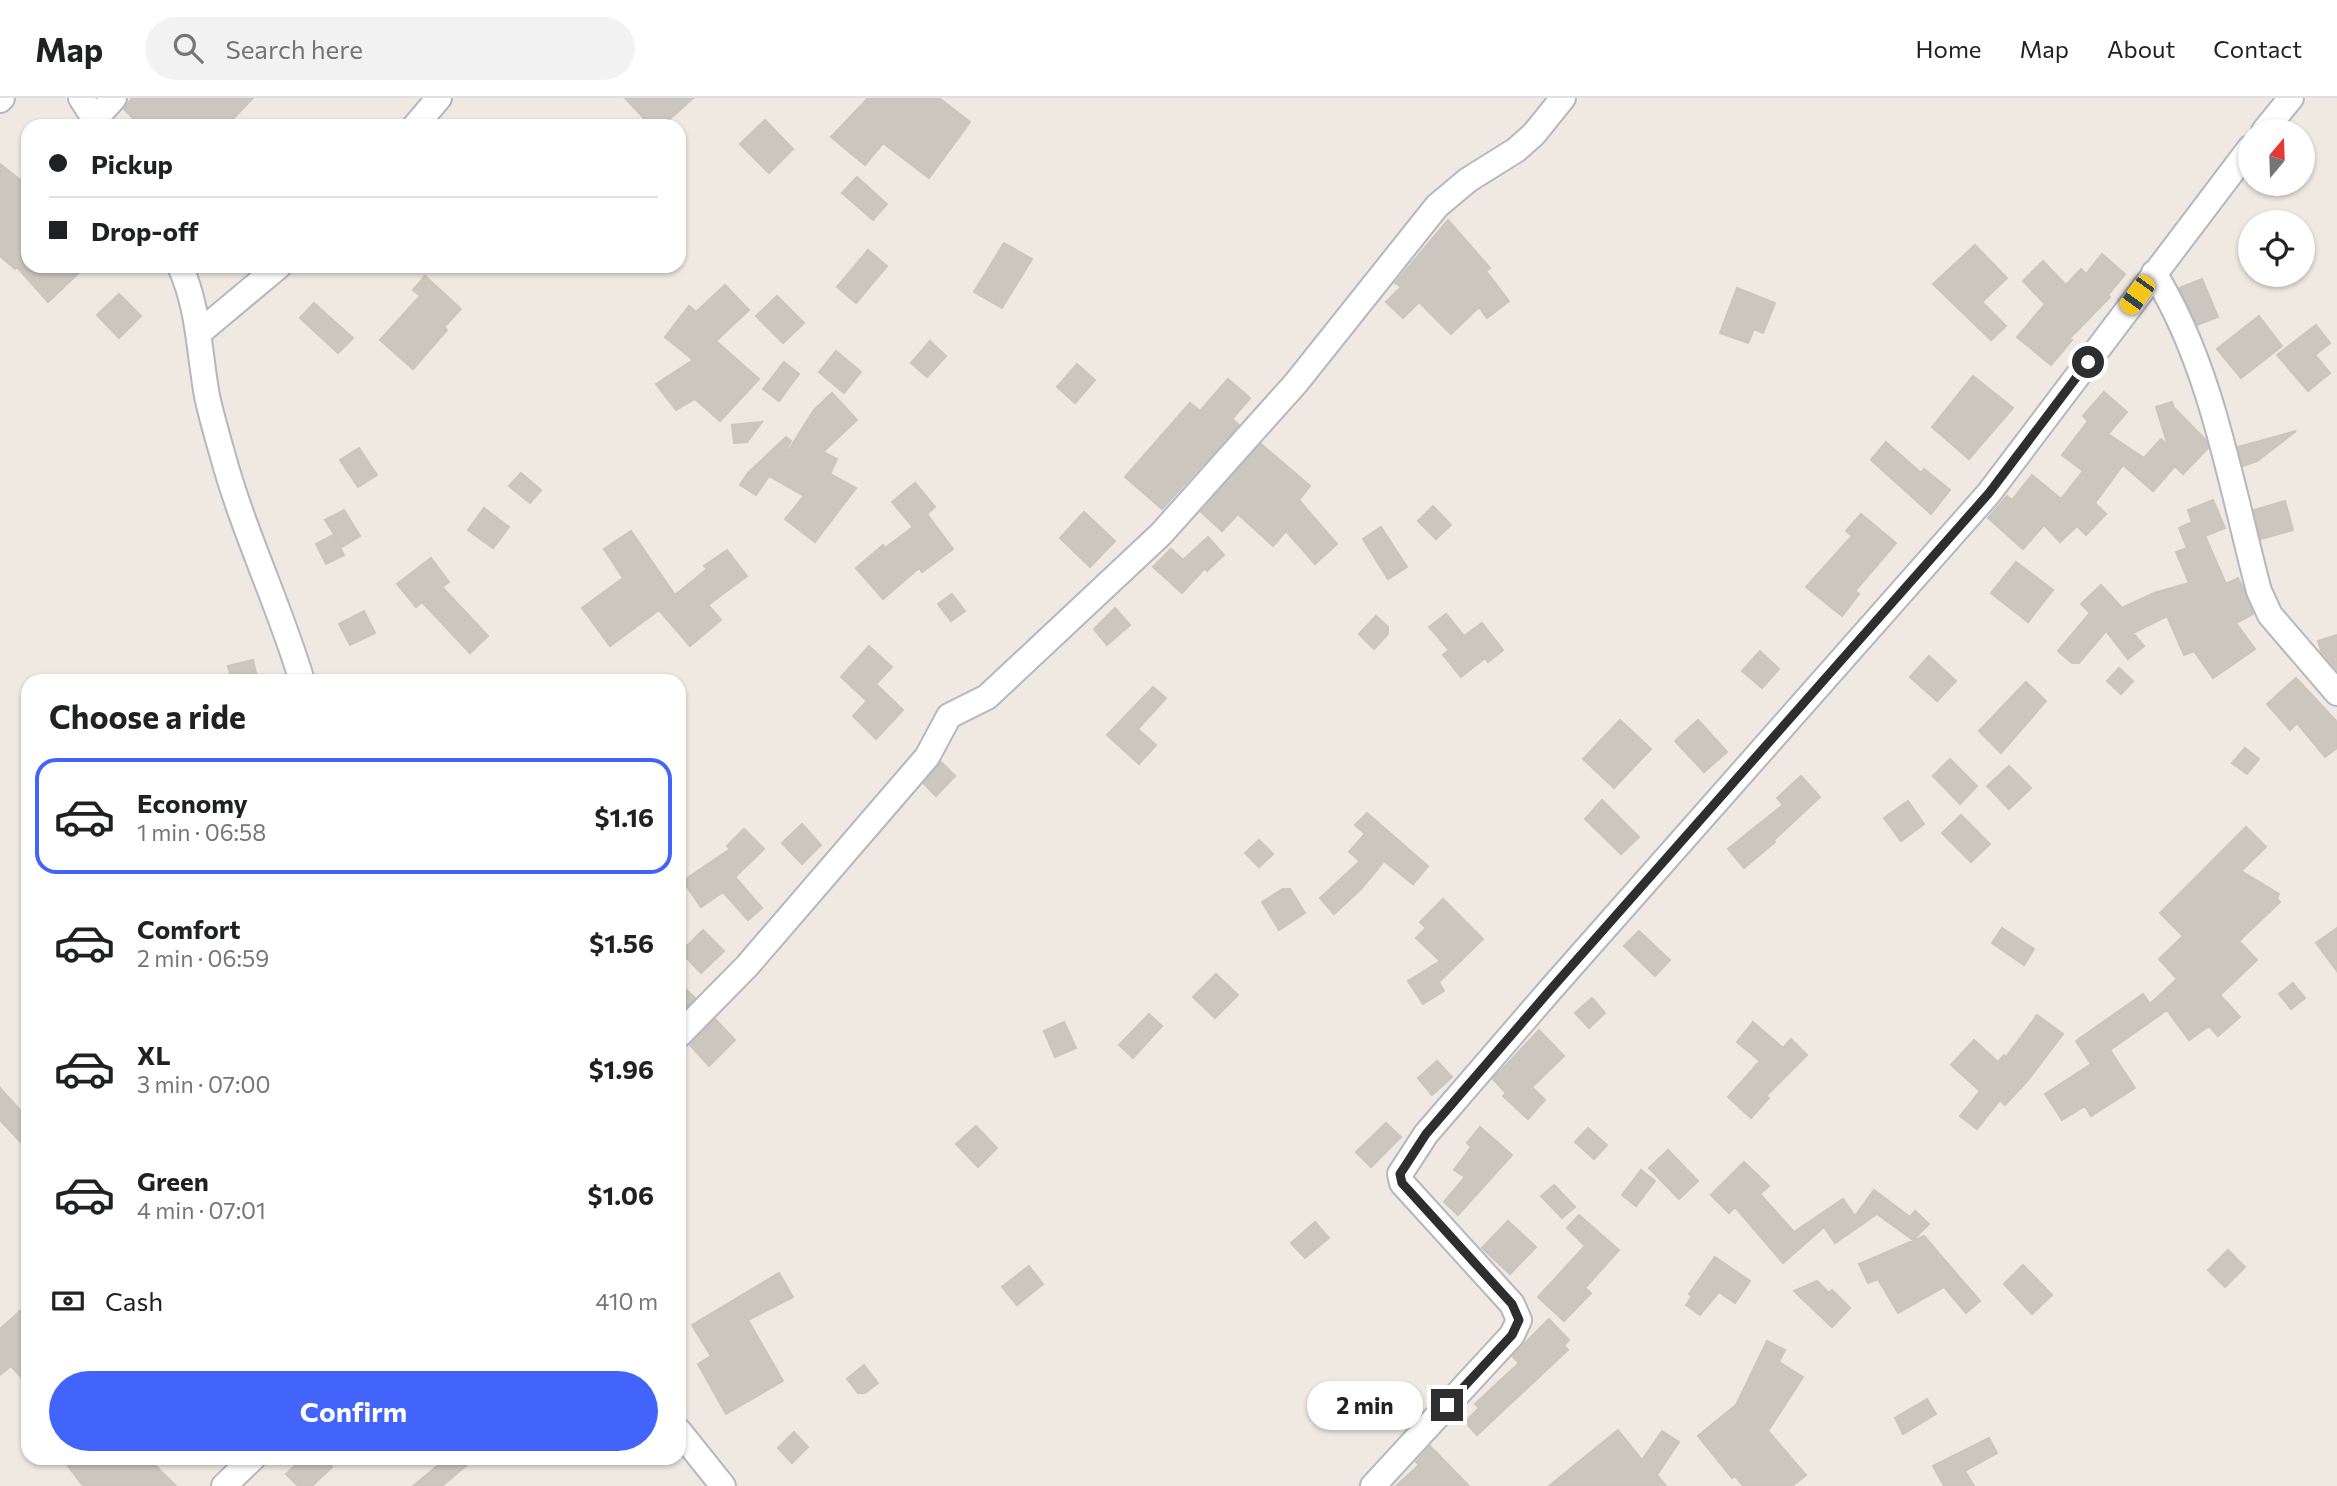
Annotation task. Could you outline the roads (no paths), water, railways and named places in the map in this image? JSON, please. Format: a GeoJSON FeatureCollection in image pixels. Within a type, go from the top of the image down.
{"type":"FeatureCollection","features":[{"type":"Feature","properties":{"kind":"street"},"geometry":{"type":"LineString","coordinates":[[92,114],[114,98]]}},
{"type":"Feature","properties":{"kind":"street"},"geometry":{"type":"LineString","coordinates":[[421,119],[439,98]]}},
{"type":"Feature","properties":{"kind":"street"},"geometry":{"type":"LineString","coordinates":[[686,1028],[747,966],[927,757],[949,716],[988,697],[1161,534],[1296,383],[1437,206],[1468,180],[1525,142],[1563,98]]}},
{"type":"Feature","properties":{"kind":"street"},"geometry":{"type":"LineString","coordinates":[[2274,119],[2291,98]]}},
{"type":"Feature","properties":{"kind":"street"},"geometry":{"type":"LineString","coordinates":[[1373,1486],[1512,1335],[1519,1320],[1512,1304],[1402,1183],[1400,1174],[1426,1134],[1989,493],[2238,164]]}},
{"type":"Feature","properties":{"kind":"street"},"geometry":{"type":"LineString","coordinates":[[183,273],[190,288],[200,332],[207,396],[239,512],[300,674]]}},
{"type":"Feature","properties":{"kind":"street"},"geometry":{"type":"LineString","coordinates":[[200,332],[271,273]]}},
{"type":"Feature","properties":{"kind":"street"},"geometry":{"type":"LineString","coordinates":[[2154,273],[2166,293],[2216,419],[2259,591],[2270,615],[2337,693]]}},
{"type":"Feature","properties":{"kind":"street"},"geometry":{"type":"LineString","coordinates":[[686,1440],[723,1486]]}},
{"type":"Feature","properties":{"kind":"street"},"geometry":{"type":"LineString","coordinates":[[224,1486],[246,1465]]}}]}
